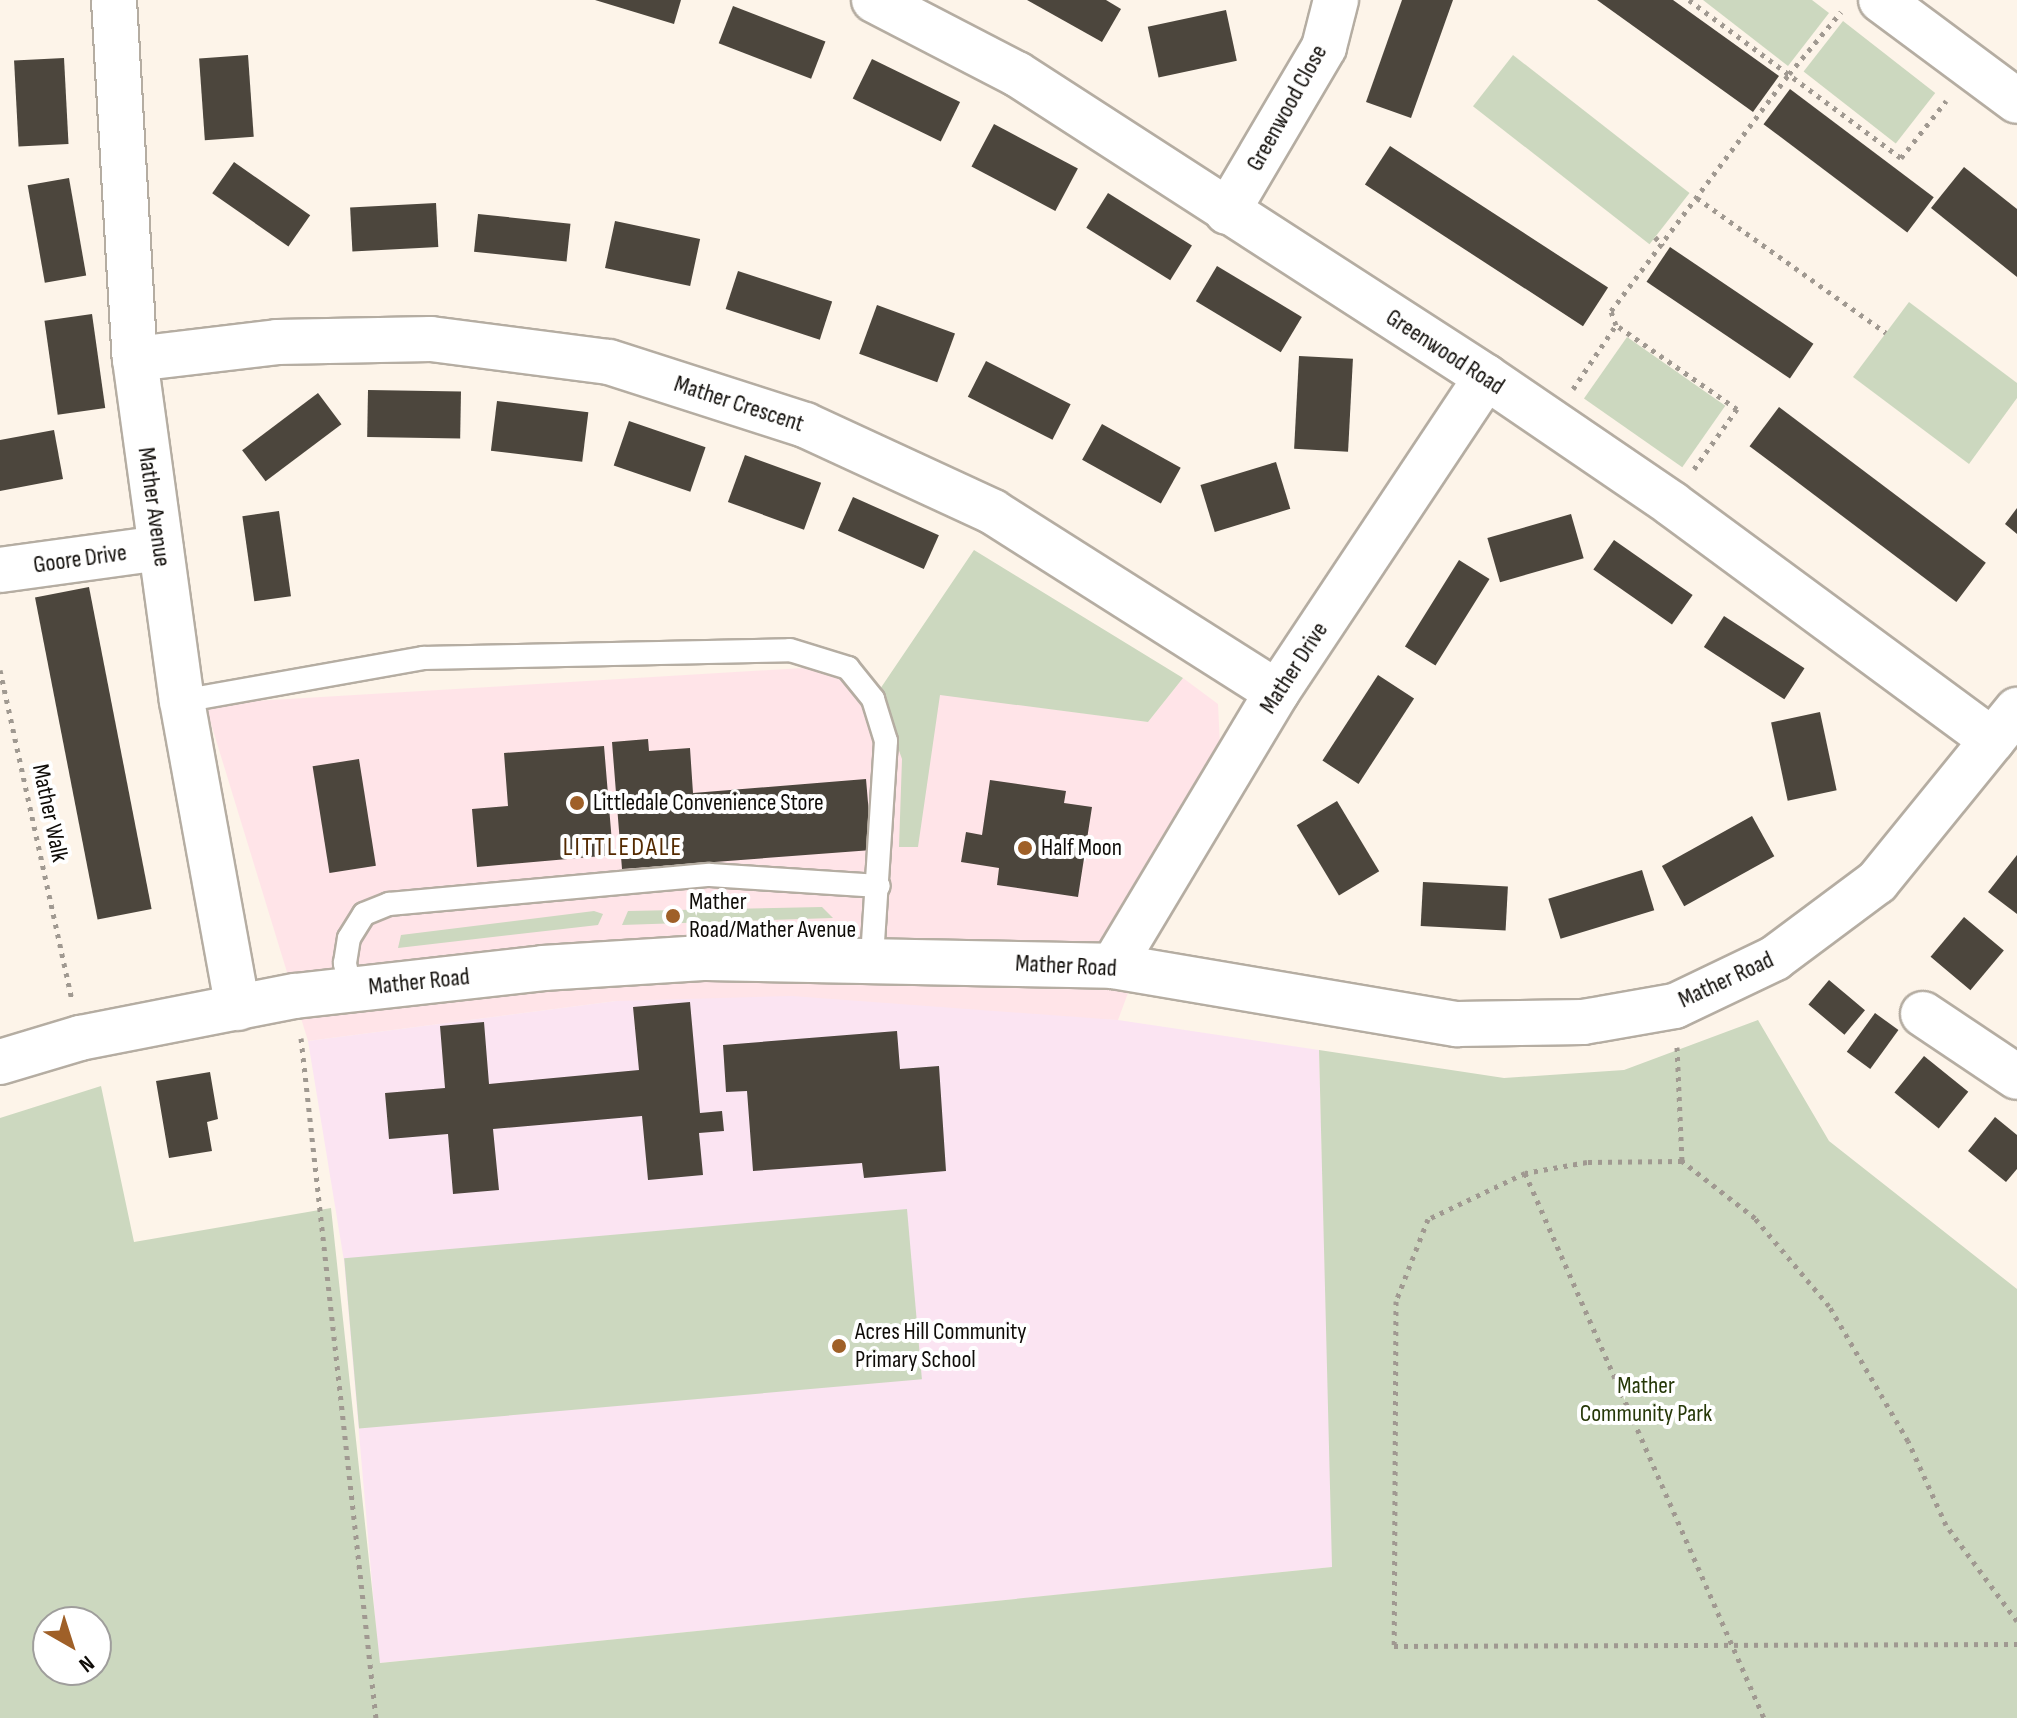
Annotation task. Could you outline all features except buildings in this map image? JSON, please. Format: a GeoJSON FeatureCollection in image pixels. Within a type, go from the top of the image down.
{"type":"FeatureCollection","features":[{"type":"Feature","properties":{"kind":"street","name":"Mather Avenue"},"geometry":{"type":"LineString","coordinates":[[114,0],[135,359],[182,701],[238,1008]]}},
{"type":"Feature","properties":{"kind":"street","name":"Greenwood Road"},"geometry":{"type":"LineString","coordinates":[[874,0],[1017,74],[1486,377],[2005,725]]}},
{"type":"Feature","properties":{"kind":"street","name":"Greenwood Close"},"geometry":{"type":"LineString","coordinates":[[1227,212],[1324,47],[1336,0]]}},
{"type":"Feature","properties":{"kind":"street"},"geometry":{"type":"LineString","coordinates":[[1881,0],[2017,101]]}},
{"type":"Feature","properties":{"kind":"street","name":"Mather Crescent"},"geometry":{"type":"LineString","coordinates":[[135,359],[277,342],[431,339],[609,362],[805,425],[993,512],[1277,692]]}},
{"type":"Feature","properties":{"kind":"street","name":"Mather Drive"},"geometry":{"type":"LineString","coordinates":[[1113,966],[1277,692],[1486,377]]}},
{"type":"Feature","properties":{"kind":"street","name":"Goore Drive"},"geometry":{"type":"LineString","coordinates":[[0,570],[160,548]]}},
{"type":"Feature","properties":{"kind":"street","name":"Mather Road"},"geometry":{"type":"LineString","coordinates":[[0,1062],[80,1038],[351,990],[703,958],[1113,966],[1457,1024],[1583,1022],[1675,1006],[1775,958],[1877,882],[2005,725]]}},
{"type":"Feature","properties":{"kind":"street"},"geometry":{"type":"LineString","coordinates":[[1923,1014],[2015,1071]]}},
{"type":"Feature","properties":{"kind":"lane"},"geometry":{"type":"LineString","coordinates":[[182,701],[423,658],[790,650],[848,668],[873,699],[886,741],[872,959]]}},
{"type":"Feature","properties":{"kind":"lane"},"geometry":{"type":"LineString","coordinates":[[351,990],[345,963],[349,938],[364,914],[389,904],[710,875],[879,886]]}},
{"type":"Feature","properties":{"kind":"path"},"geometry":{"type":"LineString","coordinates":[[1689,0],[1901,158],[1971,69]]}},
{"type":"Feature","properties":{"kind":"path"},"geometry":{"type":"LineString","coordinates":[[1672,504],[1737,409],[1616,325],[1611,311],[1663,246],[1789,74],[1852,0]]}},
{"type":"Feature","properties":{"kind":"path"},"geometry":{"type":"LineString","coordinates":[[1697,198],[1886,333]]}},
{"type":"Feature","properties":{"kind":"path"},"geometry":{"type":"LineString","coordinates":[[1655,237],[1663,246]]}},
{"type":"Feature","properties":{"kind":"path"},"geometry":{"type":"LineString","coordinates":[[1547,420],[1616,325]]}},
{"type":"Feature","properties":{"kind":"path","name":"Mather Walk"},"geometry":{"type":"LineString","coordinates":[[0,670],[64,964]]}},
{"type":"Feature","properties":{"kind":"path"},"geometry":{"type":"LineString","coordinates":[[1675,1006],[1682,1161]]}},
{"type":"Feature","properties":{"kind":"path"},"geometry":{"type":"LineString","coordinates":[[301,1033],[376,1718]]}},
{"type":"Feature","properties":{"kind":"path"},"geometry":{"type":"LineString","coordinates":[[2017,1621],[1946,1525],[1908,1441],[1829,1306],[1755,1218],[1682,1161],[1587,1162],[1525,1173],[1428,1219],[1396,1301],[1394,1646],[2017,1644]]}},
{"type":"Feature","properties":{"kind":"path"},"geometry":{"type":"LineString","coordinates":[[1525,1173],[1764,1718]]}},
{"type":"Feature","properties":{"kind":"shaded area"},"geometry":{"type":"Polygon","coordinates":[[[820,667],[878,692],[940,694],[1148,722],[1183,678],[1218,704],[1220,745],[1118,1020],[616,1001],[308,1041],[205,704],[820,667]]]}},
{"type":"Feature","properties":{"kind":"shaded area","name":"Acres Hill Community Primary School"},"geometry":{"type":"Polygon","coordinates":[[[792,996],[1118,1020],[1319,1050],[1333,1567],[379,1663],[344,1261],[308,1041],[616,1001],[792,996]]]}},
{"type":"Feature","properties":{"kind":"green space"},"geometry":{"type":"Polygon","coordinates":[[[1703,0],[1812,0],[1829,13],[1788,66],[1703,0]]]}},
{"type":"Feature","properties":{"kind":"green space"},"geometry":{"type":"Polygon","coordinates":[[[1843,21],[1935,93],[1896,143],[1804,71],[1843,21]]]}},
{"type":"Feature","properties":{"kind":"green space"},"geometry":{"type":"Polygon","coordinates":[[[1513,55],[1690,193],[1649,244],[1473,106],[1513,55]]]}},
{"type":"Feature","properties":{"kind":"green space"},"geometry":{"type":"Polygon","coordinates":[[[1909,302],[2017,383],[2017,398],[1969,464],[1853,377],[1909,302]]]}},
{"type":"Feature","properties":{"kind":"green space"},"geometry":{"type":"Polygon","coordinates":[[[1627,337],[1725,406],[1682,467],[1584,398],[1627,337]]]}},
{"type":"Feature","properties":{"kind":"green space"},"geometry":{"type":"Polygon","coordinates":[[[974,550],[1183,678],[1148,722],[940,695],[918,847],[899,847],[902,759],[878,692],[974,550]]]}},
{"type":"Feature","properties":{"kind":"green space"},"geometry":{"type":"Polygon","coordinates":[[[822,907],[833,918],[622,925],[628,911],[822,907]]]}},
{"type":"Feature","properties":{"kind":"green space"},"geometry":{"type":"Polygon","coordinates":[[[594,911],[603,914],[598,925],[398,948],[401,935],[594,911]]]}},
{"type":"Feature","properties":{"kind":"green space","name":"Mather Community Park"},"geometry":{"type":"Polygon","coordinates":[[[1758,1020],[1829,1141],[2017,1289],[2017,1718],[0,1718],[0,1118],[101,1086],[134,1242],[331,1208],[380,1663],[1332,1567],[1319,1050],[1504,1078],[1624,1070],[1758,1020]]]}},
{"type":"Feature","properties":{"kind":"green space"},"geometry":{"type":"Polygon","coordinates":[[[907,1209],[922,1379],[359,1429],[344,1258],[907,1209]]]}},
{"type":"Feature","properties":{"kind":"place","name":"Littledale Convenience Store"},"geometry":{"type":"Point","coordinates":[577,803]}},
{"type":"Feature","properties":{"kind":"place","name":"Half Moon"},"geometry":{"type":"Point","coordinates":[1025,848]}},
{"type":"Feature","properties":{"kind":"place","name":"Mather Road/Mather Avenue"},"geometry":{"type":"Point","coordinates":[673,916]}},
{"type":"Feature","properties":{"kind":"place","name":"Acres Hill Community Primary School"},"geometry":{"type":"Point","coordinates":[839,1346]}},
{"type":"Feature","properties":{"kind":"district","name":"LITTLEDALE"},"geometry":{"type":"Point","coordinates":[623,848]}}]}
